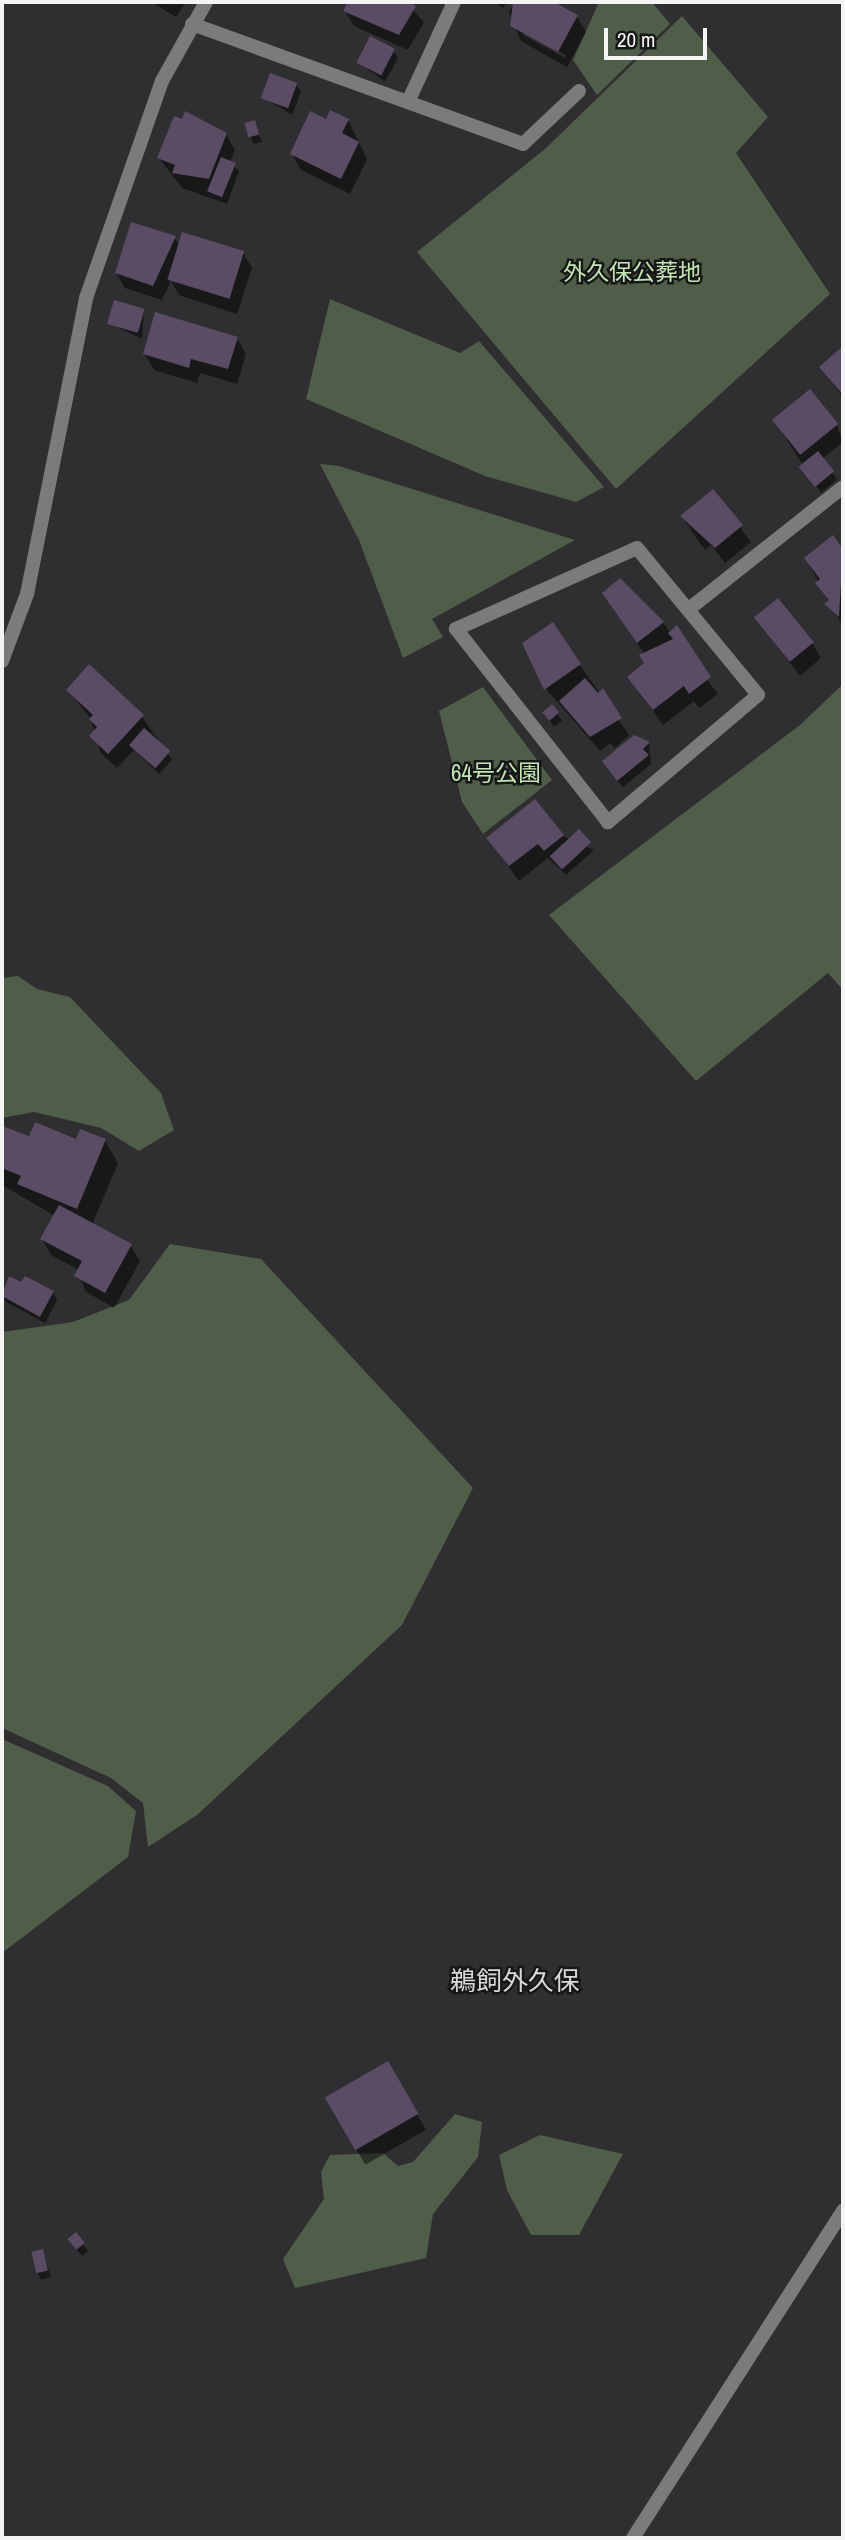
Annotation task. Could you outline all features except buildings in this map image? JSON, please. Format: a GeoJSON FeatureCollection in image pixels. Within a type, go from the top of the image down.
{"type":"FeatureCollection","features":[{"type":"Feature","properties":{"kind":"street"},"geometry":{"type":"LineString","coordinates":[[2,661],[27,594],[86,298],[162,82],[206,2]]}},
{"type":"Feature","properties":{"kind":"street"},"geometry":{"type":"LineString","coordinates":[[408,103],[454,2]]}},
{"type":"Feature","properties":{"kind":"street"},"geometry":{"type":"LineString","coordinates":[[192,24],[523,144],[579,90]]}},
{"type":"Feature","properties":{"kind":"street"},"geometry":{"type":"LineString","coordinates":[[689,609],[843,486]]}},
{"type":"Feature","properties":{"kind":"street"},"geometry":{"type":"LineString","coordinates":[[637,548],[689,609],[758,695],[608,822],[456,629],[637,548]]}},
{"type":"Feature","properties":{"kind":"street"},"geometry":{"type":"LineString","coordinates":[[633,2538],[843,2211]]}},
{"type":"Feature","properties":{"kind":"green space"},"geometry":{"type":"Polygon","coordinates":[[[599,2],[652,2],[670,24],[597,95],[573,60],[599,2]]]}},
{"type":"Feature","properties":{"kind":"green space","name":"外久保公葬地"},"geometry":{"type":"Polygon","coordinates":[[[682,16],[768,117],[736,153],[830,294],[616,489],[417,252],[545,149],[682,16]]]}},
{"type":"Feature","properties":{"kind":"green space"},"geometry":{"type":"Polygon","coordinates":[[[330,299],[460,353],[479,341],[604,487],[576,502],[485,476],[306,399],[330,299]]]}},
{"type":"Feature","properties":{"kind":"green space"},"geometry":{"type":"Polygon","coordinates":[[[320,464],[339,466],[575,540],[432,619],[443,637],[403,658],[359,540],[320,464]]]}},
{"type":"Feature","properties":{"kind":"green space"},"geometry":{"type":"Polygon","coordinates":[[[843,684],[843,990],[828,973],[696,1081],[549,915],[800,725],[843,684]]]}},
{"type":"Feature","properties":{"kind":"green space","name":"64号公園"},"geometry":{"type":"Polygon","coordinates":[[[483,687],[552,780],[483,834],[462,802],[439,711],[483,687]]]}},
{"type":"Feature","properties":{"kind":"green space"},"geometry":{"type":"Polygon","coordinates":[[[18,976],[37,989],[70,997],[161,1093],[174,1130],[139,1151],[101,1128],[34,1112],[2,1118],[2,978],[18,976]]]}},
{"type":"Feature","properties":{"kind":"green space"},"geometry":{"type":"Polygon","coordinates":[[[170,1244],[261,1259],[473,1488],[402,1625],[197,1815],[148,1847],[143,1803],[111,1778],[2,1728],[2,1332],[73,1322],[129,1300],[170,1244]]]}},
{"type":"Feature","properties":{"kind":"green space"},"geometry":{"type":"Polygon","coordinates":[[[2,1739],[108,1786],[136,1811],[128,1857],[2,1953],[2,1739]]]}},
{"type":"Feature","properties":{"kind":"green space"},"geometry":{"type":"Polygon","coordinates":[[[455,2114],[482,2122],[478,2157],[433,2214],[426,2258],[295,2288],[283,2259],[324,2199],[321,2172],[330,2155],[383,2153],[398,2166],[413,2162],[455,2114]]]}},
{"type":"Feature","properties":{"kind":"green space"},"geometry":{"type":"Polygon","coordinates":[[[540,2135],[623,2154],[579,2235],[531,2235],[507,2190],[499,2155],[540,2135]]]}},
{"type":"Feature","properties":{"kind":"district","name":"鵜飼外久保"},"geometry":{"type":"Point","coordinates":[515,1981]}}]}
